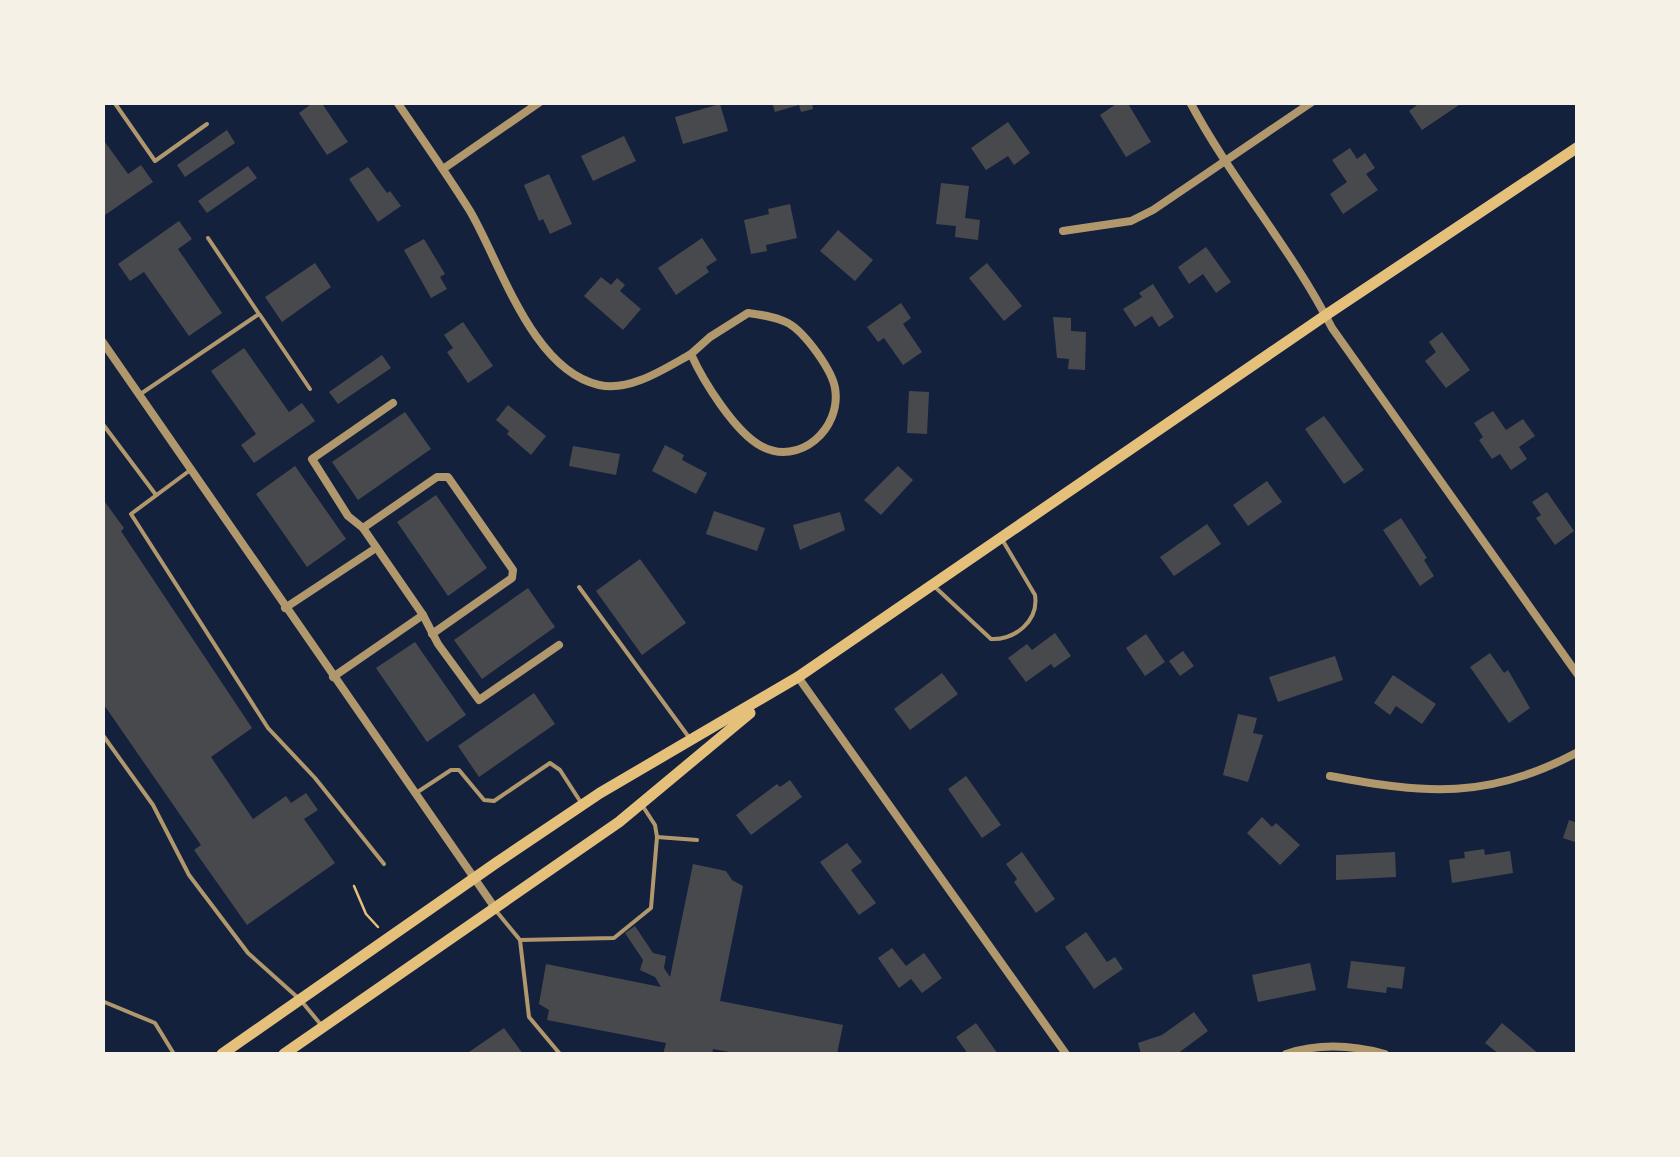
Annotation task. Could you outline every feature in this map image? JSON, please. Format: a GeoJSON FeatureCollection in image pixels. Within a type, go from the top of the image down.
{"type":"FeatureCollection","features":[{"type":"Feature","properties":{"kind":"main road"},"geometry":{"type":"LineString","coordinates":[[222,1054],[472,878],[582,805],[798,677],[1578,147]]}},
{"type":"Feature","properties":{"kind":"main road"},"geometry":{"type":"LineString","coordinates":[[284,1054],[641,804],[776,691]]}},
{"type":"Feature","properties":{"kind":"street"},"geometry":{"type":"LineString","coordinates":[[398,102],[472,216],[527,320],[552,356],[574,376],[601,386],[626,386],[691,354],[710,337],[748,314],[782,317],[806,338],[832,377],[836,392],[832,419],[806,447],[788,452],[764,448],[748,438],[731,418],[691,354]]}},
{"type":"Feature","properties":{"kind":"street"},"geometry":{"type":"LineString","coordinates":[[443,169],[540,102]]}},
{"type":"Feature","properties":{"kind":"street"},"geometry":{"type":"LineString","coordinates":[[1190,102],[1397,423],[1578,676]]}},
{"type":"Feature","properties":{"kind":"street"},"geometry":{"type":"LineString","coordinates":[[1063,231],[1131,221],[1153,210],[1312,102]]}},
{"type":"Feature","properties":{"kind":"street"},"geometry":{"type":"LineString","coordinates":[[102,341],[494,908]]}},
{"type":"Feature","properties":{"kind":"street"},"geometry":{"type":"LineString","coordinates":[[393,403],[312,460],[348,516],[363,528],[479,700],[558,646]]}},
{"type":"Feature","properties":{"kind":"street"},"geometry":{"type":"LineString","coordinates":[[363,528],[437,477],[448,477],[513,570],[512,578],[432,634]]}},
{"type":"Feature","properties":{"kind":"street"},"geometry":{"type":"LineString","coordinates":[[286,608],[376,548]]}},
{"type":"Feature","properties":{"kind":"street"},"geometry":{"type":"LineString","coordinates":[[333,676],[423,615]]}},
{"type":"Feature","properties":{"kind":"street"},"geometry":{"type":"LineString","coordinates":[[798,677],[1066,1054]]}},
{"type":"Feature","properties":{"kind":"street"},"geometry":{"type":"LineString","coordinates":[[1330,776],[1403,789],[1460,790],[1508,782],[1578,752]]}},
{"type":"Feature","properties":{"kind":"street"},"geometry":{"type":"LineString","coordinates":[[1286,1054],[1328,1046],[1385,1054]]}},
{"type":"Feature","properties":{"kind":"lane"},"geometry":{"type":"LineString","coordinates":[[114,102],[155,162],[207,124]]}},
{"type":"Feature","properties":{"kind":"lane"},"geometry":{"type":"LineString","coordinates":[[208,238],[310,390]]}},
{"type":"Feature","properties":{"kind":"lane"},"geometry":{"type":"LineString","coordinates":[[139,395],[259,314]]}},
{"type":"Feature","properties":{"kind":"lane"},"geometry":{"type":"LineString","coordinates":[[102,423],[156,495]]}},
{"type":"Feature","properties":{"kind":"lane"},"geometry":{"type":"LineString","coordinates":[[191,469],[131,514],[268,728],[316,778],[384,864]]}},
{"type":"Feature","properties":{"kind":"lane"},"geometry":{"type":"LineString","coordinates":[[932,585],[991,639],[1024,627],[1034,612],[1036,595],[1001,537]]}},
{"type":"Feature","properties":{"kind":"lane"},"geometry":{"type":"LineString","coordinates":[[579,587],[691,740]]}},
{"type":"Feature","properties":{"kind":"lane"},"geometry":{"type":"LineString","coordinates":[[102,734],[153,805],[189,875],[248,952],[300,999],[322,1026]]}},
{"type":"Feature","properties":{"kind":"lane"},"geometry":{"type":"LineString","coordinates":[[414,794],[451,770],[459,770],[484,800],[494,801],[550,764],[560,770],[582,805]]}},
{"type":"Feature","properties":{"kind":"lane"},"geometry":{"type":"LineString","coordinates":[[520,940],[614,938],[651,908],[657,837],[655,825],[641,804]]}},
{"type":"Feature","properties":{"kind":"lane"},"geometry":{"type":"LineString","coordinates":[[657,837],[697,840]]}},
{"type":"Feature","properties":{"kind":"lane"},"geometry":{"type":"LineString","coordinates":[[494,908],[520,940],[529,1018],[560,1054]]}},
{"type":"Feature","properties":{"kind":"lane"},"geometry":{"type":"LineString","coordinates":[[102,1001],[155,1023],[174,1054]]}},
{"type":"Feature","properties":{"kind":"path"},"geometry":{"type":"LineString","coordinates":[[354,886],[366,914],[378,927]]}},
{"type":"Feature","properties":{"kind":"building"},"geometry":{"type":"Polygon","coordinates":[[[314,102],[321,102],[348,142],[327,155],[299,113],[314,102]]]}},
{"type":"Feature","properties":{"kind":"building"},"geometry":{"type":"Polygon","coordinates":[[[772,102],[812,102],[813,109],[801,112],[799,105],[775,112],[772,102]]]}},
{"type":"Feature","properties":{"kind":"building"},"geometry":{"type":"Polygon","coordinates":[[[1119,102],[1127,102],[1151,142],[1126,157],[1100,115],[1119,102]]]}},
{"type":"Feature","properties":{"kind":"building"},"geometry":{"type":"Polygon","coordinates":[[[1421,102],[1459,105],[1422,130],[1409,111],[1421,102]]]}},
{"type":"Feature","properties":{"kind":"building"},"geometry":{"type":"Polygon","coordinates":[[[720,104],[728,131],[683,144],[675,117],[720,104]]]}},
{"type":"Feature","properties":{"kind":"building"},"geometry":{"type":"Polygon","coordinates":[[[1008,122],[1030,153],[1014,165],[1008,156],[986,170],[971,148],[1008,122]]]}},
{"type":"Feature","properties":{"kind":"building"},"geometry":{"type":"Polygon","coordinates":[[[227,130],[235,143],[185,177],[177,165],[227,130]]]}},
{"type":"Feature","properties":{"kind":"building"},"geometry":{"type":"Polygon","coordinates":[[[624,136],[636,161],[593,181],[581,156],[624,136]]]}},
{"type":"Feature","properties":{"kind":"building"},"geometry":{"type":"Polygon","coordinates":[[[102,138],[128,174],[141,165],[153,182],[102,217],[102,138]]]}},
{"type":"Feature","properties":{"kind":"building"},"geometry":{"type":"Polygon","coordinates":[[[1350,148],[1357,159],[1365,153],[1375,168],[1366,174],[1378,190],[1343,214],[1330,194],[1347,182],[1332,160],[1350,148]]]}},
{"type":"Feature","properties":{"kind":"building"},"geometry":{"type":"Polygon","coordinates":[[[248,166],[257,178],[207,213],[198,201],[248,166]]]}},
{"type":"Feature","properties":{"kind":"building"},"geometry":{"type":"Polygon","coordinates":[[[368,167],[401,206],[378,222],[349,179],[368,167]]]}},
{"type":"Feature","properties":{"kind":"building"},"geometry":{"type":"Polygon","coordinates":[[[549,174],[572,224],[550,234],[543,219],[539,221],[524,185],[549,174]]]}},
{"type":"Feature","properties":{"kind":"building"},"geometry":{"type":"Polygon","coordinates":[[[941,183],[969,186],[965,218],[980,220],[978,240],[955,237],[956,226],[936,224],[941,183]]]}},
{"type":"Feature","properties":{"kind":"building"},"geometry":{"type":"Polygon","coordinates":[[[790,204],[797,238],[766,245],[767,251],[751,254],[744,220],[790,204]]]}},
{"type":"Feature","properties":{"kind":"building"},"geometry":{"type":"Polygon","coordinates":[[[179,221],[192,239],[178,249],[222,313],[189,336],[144,272],[130,281],[118,264],[179,221]]]}},
{"type":"Feature","properties":{"kind":"building"},"geometry":{"type":"Polygon","coordinates":[[[838,230],[873,260],[855,281],[820,251],[838,230]]]}},
{"type":"Feature","properties":{"kind":"building"},"geometry":{"type":"Polygon","coordinates":[[[702,238],[717,260],[706,267],[709,272],[676,295],[658,268],[702,238]]]}},
{"type":"Feature","properties":{"kind":"building"},"geometry":{"type":"Polygon","coordinates":[[[424,239],[445,274],[440,277],[447,289],[431,298],[404,250],[424,239]]]}},
{"type":"Feature","properties":{"kind":"building"},"geometry":{"type":"Polygon","coordinates":[[[1206,247],[1231,282],[1216,293],[1203,274],[1189,284],[1178,267],[1206,247]]]}},
{"type":"Feature","properties":{"kind":"building"},"geometry":{"type":"Polygon","coordinates":[[[315,263],[331,287],[282,322],[265,297],[315,263]]]}},
{"type":"Feature","properties":{"kind":"building"},"geometry":{"type":"Polygon","coordinates":[[[987,263],[1022,306],[1004,321],[969,278],[987,263]]]}},
{"type":"Feature","properties":{"kind":"building"},"geometry":{"type":"Polygon","coordinates":[[[601,277],[611,285],[617,278],[625,285],[620,291],[641,309],[623,330],[584,296],[601,277]]]}},
{"type":"Feature","properties":{"kind":"building"},"geometry":{"type":"Polygon","coordinates":[[[1153,284],[1174,317],[1159,327],[1152,316],[1135,327],[1123,309],[1153,284]]]}},
{"type":"Feature","properties":{"kind":"building"},"geometry":{"type":"Polygon","coordinates":[[[901,303],[911,318],[903,324],[922,352],[903,365],[884,338],[878,342],[867,327],[901,303]]]}},
{"type":"Feature","properties":{"kind":"building"},"geometry":{"type":"Polygon","coordinates":[[[1053,317],[1071,318],[1071,331],[1086,332],[1085,370],[1068,369],[1069,359],[1057,358],[1053,317]]]}},
{"type":"Feature","properties":{"kind":"building"},"geometry":{"type":"Polygon","coordinates":[[[463,322],[493,366],[468,383],[447,352],[453,348],[444,335],[463,322]]]}},
{"type":"Feature","properties":{"kind":"building"},"geometry":{"type":"Polygon","coordinates":[[[1442,332],[1470,370],[1446,388],[1425,361],[1436,352],[1429,342],[1442,332]]]}},
{"type":"Feature","properties":{"kind":"building"},"geometry":{"type":"Polygon","coordinates":[[[244,348],[289,412],[302,403],[315,421],[254,463],[241,445],[256,434],[211,371],[244,348]]]}},
{"type":"Feature","properties":{"kind":"building"},"geometry":{"type":"Polygon","coordinates":[[[382,355],[391,368],[338,404],[329,392],[382,355]]]}},
{"type":"Feature","properties":{"kind":"building"},"geometry":{"type":"Polygon","coordinates":[[[909,391],[929,392],[927,434],[907,433],[909,391]]]}},
{"type":"Feature","properties":{"kind":"building"},"geometry":{"type":"Polygon","coordinates":[[[508,405],[546,436],[531,455],[496,420],[508,405]]]}},
{"type":"Feature","properties":{"kind":"building"},"geometry":{"type":"Polygon","coordinates":[[[1493,411],[1506,430],[1523,419],[1535,436],[1519,447],[1527,459],[1511,470],[1500,454],[1492,459],[1479,440],[1483,437],[1474,423],[1493,411]]]}},
{"type":"Feature","properties":{"kind":"building"},"geometry":{"type":"Polygon","coordinates":[[[405,412],[431,449],[358,500],[332,462],[405,412]]]}},
{"type":"Feature","properties":{"kind":"building"},"geometry":{"type":"Polygon","coordinates":[[[1324,416],[1364,470],[1344,484],[1305,429],[1324,416]]]}},
{"type":"Feature","properties":{"kind":"building"},"geometry":{"type":"Polygon","coordinates":[[[665,445],[684,455],[682,460],[707,473],[696,494],[652,471],[665,445]]]}},
{"type":"Feature","properties":{"kind":"building"},"geometry":{"type":"Polygon","coordinates":[[[573,446],[620,454],[616,475],[569,466],[573,446]]]}},
{"type":"Feature","properties":{"kind":"building"},"geometry":{"type":"Polygon","coordinates":[[[295,466],[346,539],[307,567],[256,494],[295,466]]]}},
{"type":"Feature","properties":{"kind":"building"},"geometry":{"type":"Polygon","coordinates":[[[898,466],[913,480],[881,515],[864,500],[898,466]]]}},
{"type":"Feature","properties":{"kind":"building"},"geometry":{"type":"Polygon","coordinates":[[[1267,481],[1282,502],[1248,526],[1233,505],[1267,481]]]}},
{"type":"Feature","properties":{"kind":"building"},"geometry":{"type":"Polygon","coordinates":[[[1547,492],[1574,531],[1555,545],[1536,518],[1541,515],[1532,502],[1547,492]]]}},
{"type":"Feature","properties":{"kind":"building"},"geometry":{"type":"Polygon","coordinates":[[[436,495],[487,568],[448,596],[397,522],[436,495]]]}},
{"type":"Feature","properties":{"kind":"building"},"geometry":{"type":"Polygon","coordinates":[[[102,498],[252,728],[211,757],[253,819],[286,796],[291,803],[306,793],[318,810],[304,819],[335,863],[247,925],[194,850],[201,845],[102,702],[102,498]]]}},
{"type":"Feature","properties":{"kind":"building"},"geometry":{"type":"Polygon","coordinates":[[[714,511],[765,528],[757,551],[706,534],[714,511]]]}},
{"type":"Feature","properties":{"kind":"building"},"geometry":{"type":"Polygon","coordinates":[[[840,512],[845,530],[800,550],[793,525],[840,512]]]}},
{"type":"Feature","properties":{"kind":"building"},"geometry":{"type":"Polygon","coordinates":[[[1401,518],[1434,576],[1420,586],[1383,530],[1401,518]]]}},
{"type":"Feature","properties":{"kind":"building"},"geometry":{"type":"Polygon","coordinates":[[[1207,524],[1221,544],[1174,576],[1160,557],[1207,524]]]}},
{"type":"Feature","properties":{"kind":"building"},"geometry":{"type":"Polygon","coordinates":[[[640,559],[686,623],[642,655],[596,591],[640,559]]]}},
{"type":"Feature","properties":{"kind":"building"},"geometry":{"type":"Polygon","coordinates":[[[528,588],[555,627],[482,679],[454,640],[528,588]]]}},
{"type":"Feature","properties":{"kind":"building"},"geometry":{"type":"Polygon","coordinates":[[[1055,633],[1071,656],[1054,668],[1051,664],[1026,682],[1008,658],[1027,644],[1032,650],[1055,633]]]}},
{"type":"Feature","properties":{"kind":"building"},"geometry":{"type":"Polygon","coordinates":[[[1146,634],[1165,662],[1145,676],[1126,648],[1146,634]]]}},
{"type":"Feature","properties":{"kind":"building"},"geometry":{"type":"Polygon","coordinates":[[[415,642],[466,715],[427,742],[376,668],[415,642]]]}},
{"type":"Feature","properties":{"kind":"building"},"geometry":{"type":"Polygon","coordinates":[[[1183,651],[1194,666],[1180,676],[1169,661],[1183,651]]]}},
{"type":"Feature","properties":{"kind":"building"},"geometry":{"type":"Polygon","coordinates":[[[1490,653],[1504,673],[1508,670],[1530,708],[1509,723],[1470,667],[1490,653]]]}},
{"type":"Feature","properties":{"kind":"building"},"geometry":{"type":"Polygon","coordinates":[[[1335,656],[1343,680],[1278,702],[1269,677],[1335,656]]]}},
{"type":"Feature","properties":{"kind":"building"},"geometry":{"type":"Polygon","coordinates":[[[942,673],[958,694],[910,730],[894,709],[942,673]]]}},
{"type":"Feature","properties":{"kind":"building"},"geometry":{"type":"Polygon","coordinates":[[[1393,675],[1436,704],[1422,724],[1396,706],[1390,715],[1374,703],[1393,675]]]}},
{"type":"Feature","properties":{"kind":"building"},"geometry":{"type":"Polygon","coordinates":[[[534,693],[555,724],[479,777],[458,746],[534,693]]]}},
{"type":"Feature","properties":{"kind":"building"},"geometry":{"type":"Polygon","coordinates":[[[1238,714],[1257,718],[1253,733],[1263,735],[1248,782],[1223,775],[1238,714]]]}},
{"type":"Feature","properties":{"kind":"building"},"geometry":{"type":"Polygon","coordinates":[[[966,776],[1001,825],[982,838],[948,789],[966,776]]]}},
{"type":"Feature","properties":{"kind":"building"},"geometry":{"type":"Polygon","coordinates":[[[790,780],[802,797],[751,835],[736,815],[777,784],[780,787],[790,780]]]}},
{"type":"Feature","properties":{"kind":"building"},"geometry":{"type":"Polygon","coordinates":[[[1262,817],[1272,827],[1276,823],[1300,845],[1280,865],[1247,833],[1262,817]]]}},
{"type":"Feature","properties":{"kind":"building"},"geometry":{"type":"Polygon","coordinates":[[[1569,820],[1578,823],[1578,843],[1563,838],[1569,820]]]}},
{"type":"Feature","properties":{"kind":"building"},"geometry":{"type":"Polygon","coordinates":[[[847,843],[862,862],[851,870],[876,903],[859,915],[820,862],[847,843]]]}},
{"type":"Feature","properties":{"kind":"building"},"geometry":{"type":"Polygon","coordinates":[[[1484,849],[1485,855],[1510,851],[1513,873],[1452,883],[1449,860],[1465,858],[1464,852],[1484,849]]]}},
{"type":"Feature","properties":{"kind":"building"},"geometry":{"type":"Polygon","coordinates":[[[1022,852],[1055,899],[1036,913],[1006,864],[1022,852]]]}},
{"type":"Feature","properties":{"kind":"building"},"geometry":{"type":"Polygon","coordinates":[[[1395,852],[1396,877],[1336,880],[1336,855],[1395,852]]]}},
{"type":"Feature","properties":{"kind":"building"},"geometry":{"type":"Polygon","coordinates":[[[693,864],[726,871],[743,886],[720,1001],[843,1025],[837,1054],[740,1054],[713,1049],[712,1054],[663,1054],[666,1043],[547,1020],[549,1010],[539,1004],[546,964],[661,987],[655,977],[640,970],[643,960],[625,933],[635,926],[653,953],[666,956],[664,968],[670,977],[693,864]]]}},
{"type":"Feature","properties":{"kind":"building"},"geometry":{"type":"Polygon","coordinates":[[[1086,932],[1107,962],[1115,957],[1123,969],[1094,989],[1065,947],[1086,932]]]}},
{"type":"Feature","properties":{"kind":"building"},"geometry":{"type":"Polygon","coordinates":[[[892,948],[906,966],[924,953],[942,978],[922,993],[911,979],[899,988],[878,958],[892,948]]]}},
{"type":"Feature","properties":{"kind":"building"},"geometry":{"type":"Polygon","coordinates":[[[1351,961],[1405,967],[1402,989],[1387,987],[1386,993],[1347,988],[1351,961]]]}},
{"type":"Feature","properties":{"kind":"building"},"geometry":{"type":"Polygon","coordinates":[[[1310,963],[1316,990],[1258,1002],[1252,975],[1310,963]]]}},
{"type":"Feature","properties":{"kind":"building"},"geometry":{"type":"Polygon","coordinates":[[[1194,1012],[1208,1031],[1177,1054],[1141,1054],[1138,1043],[1162,1035],[1194,1012]]]}},
{"type":"Feature","properties":{"kind":"building"},"geometry":{"type":"Polygon","coordinates":[[[976,1023],[998,1054],[968,1054],[956,1037],[976,1023]]]}},
{"type":"Feature","properties":{"kind":"building"},"geometry":{"type":"Polygon","coordinates":[[[1502,1023],[1539,1054],[1499,1054],[1485,1043],[1502,1023]]]}},
{"type":"Feature","properties":{"kind":"building"},"geometry":{"type":"Polygon","coordinates":[[[504,1028],[523,1054],[466,1054],[504,1028]]]}}]}
